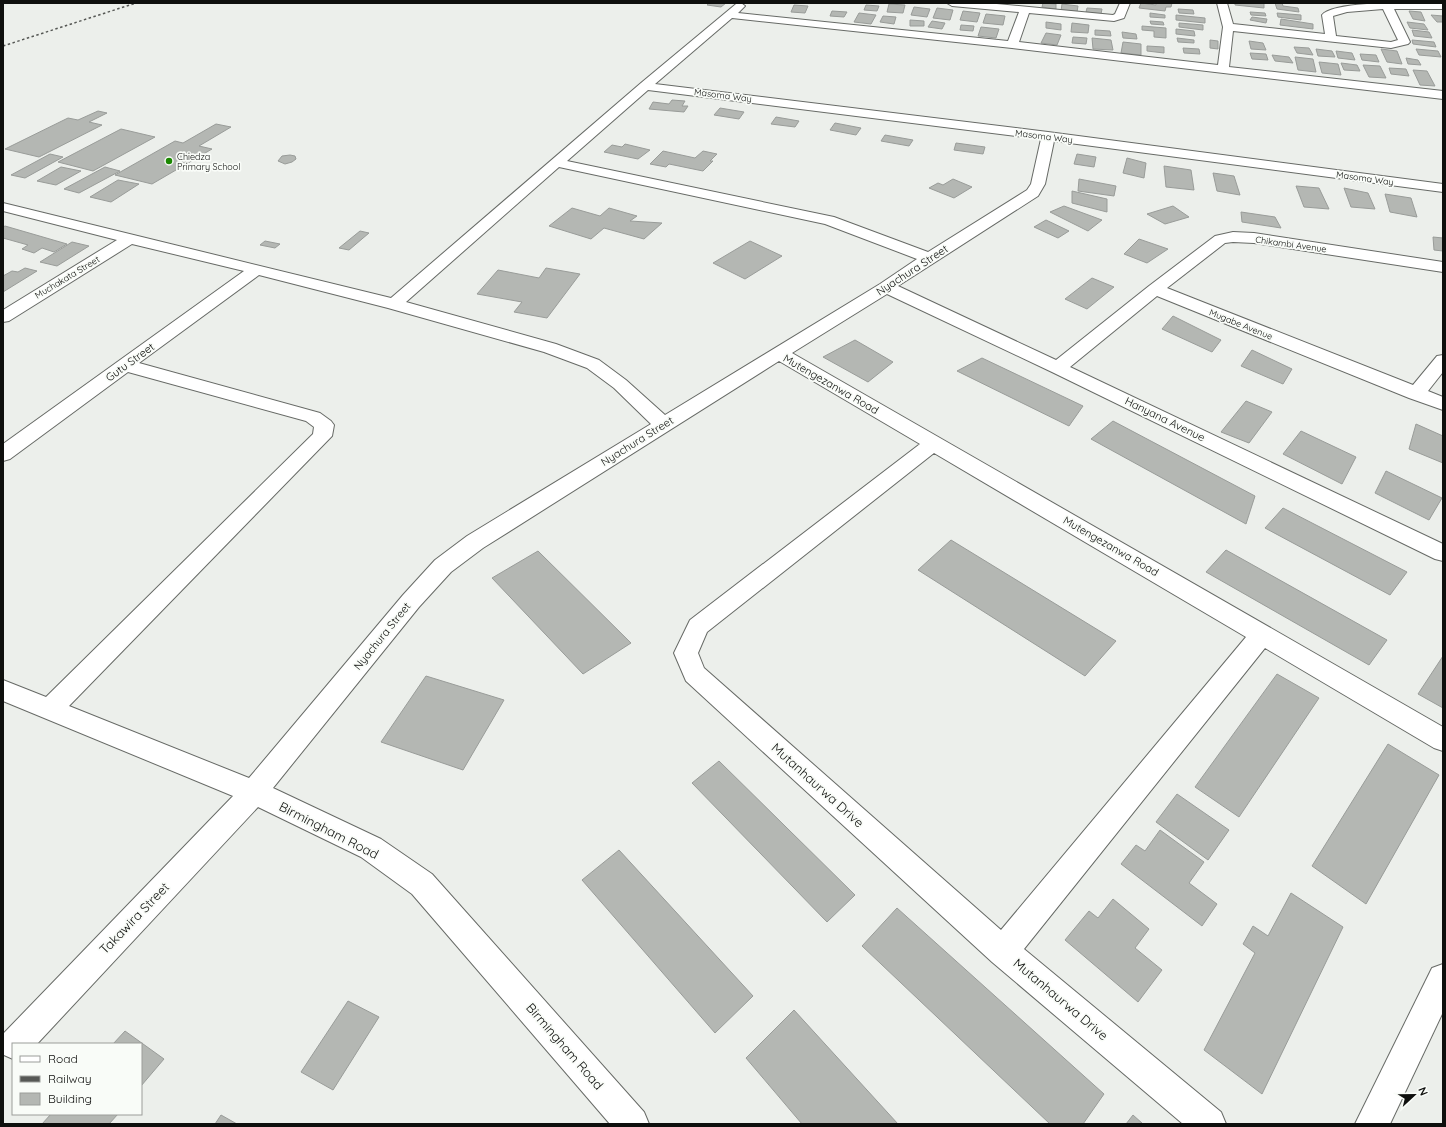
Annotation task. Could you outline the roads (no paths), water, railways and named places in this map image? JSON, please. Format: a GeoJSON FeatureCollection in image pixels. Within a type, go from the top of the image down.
{"type":"FeatureCollection","features":[{"type":"Feature","properties":{"kind":"street"},"geometry":{"type":"LineString","coordinates":[[394,304],[645,86],[744,3]]}},
{"type":"Feature","properties":{"kind":"street"},"geometry":{"type":"LineString","coordinates":[[952,3],[1025,11],[1114,18],[1120,16],[1125,3]]}},
{"type":"Feature","properties":{"kind":"street"},"geometry":{"type":"LineString","coordinates":[[1220,3],[1228,27],[1223,70]]}},
{"type":"Feature","properties":{"kind":"street"},"geometry":{"type":"LineString","coordinates":[[1331,37],[1327,16],[1337,10],[1405,5],[1443,6]]}},
{"type":"Feature","properties":{"kind":"street"},"geometry":{"type":"LineString","coordinates":[[1228,27],[1331,37],[1391,45],[1404,42],[1387,6]]}},
{"type":"Feature","properties":{"kind":"street"},"geometry":{"type":"LineString","coordinates":[[1012,45],[1025,11]]}},
{"type":"Feature","properties":{"kind":"street"},"geometry":{"type":"LineString","coordinates":[[729,15],[1012,45],[1443,95]]}},
{"type":"Feature","properties":{"kind":"street","name":"Masoma Way"},"geometry":{"type":"LineString","coordinates":[[645,86],[1048,136],[1443,188]]}},
{"type":"Feature","properties":{"kind":"street","name":"Nyachura Street"},"geometry":{"type":"LineString","coordinates":[[254,792],[410,601],[444,566],[474,542],[886,287],[929,258],[1033,193],[1038,184],[1048,136]]}},
{"type":"Feature","properties":{"kind":"street"},"geometry":{"type":"LineString","coordinates":[[558,163],[829,220],[929,258]]}},
{"type":"Feature","properties":{"kind":"street"},"geometry":{"type":"LineString","coordinates":[[4,208],[394,304],[550,348],[593,364],[620,384],[663,424]]}},
{"type":"Feature","properties":{"kind":"street","name":"Chikambi Avenue"},"geometry":{"type":"LineString","coordinates":[[1156,289],[1220,239],[1234,237],[1254,238],[1443,267]]}},
{"type":"Feature","properties":{"kind":"street","name":"Muchakata Street"},"geometry":{"type":"LineString","coordinates":[[3,316],[130,238]]}},
{"type":"Feature","properties":{"kind":"street","name":"Gutu Street"},"geometry":{"type":"LineString","coordinates":[[3,454],[256,270]]}},
{"type":"Feature","properties":{"kind":"street","name":"Hanyana Avenue"},"geometry":{"type":"LineString","coordinates":[[886,287],[1443,553]]}},
{"type":"Feature","properties":{"kind":"street"},"geometry":{"type":"LineString","coordinates":[[1058,368],[1156,289]]}},
{"type":"Feature","properties":{"kind":"street","name":"Mugabe Avenue"},"geometry":{"type":"LineString","coordinates":[[1156,289],[1443,404]]}},
{"type":"Feature","properties":{"kind":"street","name":"Mutengezanwa Road"},"geometry":{"type":"LineString","coordinates":[[778,353],[1443,740]]}},
{"type":"Feature","properties":{"kind":"street"},"geometry":{"type":"LineString","coordinates":[[1416,394],[1443,360]]}},
{"type":"Feature","properties":{"kind":"street"},"geometry":{"type":"LineString","coordinates":[[50,709],[322,436],[324,425],[313,417],[125,365]]}},
{"type":"Feature","properties":{"kind":"street","name":"Mutanhaurwa Drive"},"geometry":{"type":"LineString","coordinates":[[934,443],[698,626],[686,653],[695,674],[1003,951],[1209,1124]]}},
{"type":"Feature","properties":{"kind":"street"},"geometry":{"type":"LineString","coordinates":[[1003,951],[1262,634]]}},
{"type":"Feature","properties":{"kind":"street","name":"Birmingham Road"},"geometry":{"type":"LineString","coordinates":[[3,690],[254,792],[371,848],[422,884],[632,1124]]}},
{"type":"Feature","properties":{"kind":"street","name":"Takawira Street"},"geometry":{"type":"LineString","coordinates":[[16,1043],[254,792]]}},
{"type":"Feature","properties":{"kind":"street"},"geometry":{"type":"LineString","coordinates":[[1372,1124],[1443,979]]}},
{"type":"Feature","properties":{"kind":"street","name":"Takawira Street"},"geometry":{"type":"LineString","coordinates":[[3,1056],[12,1047]]}},
{"type":"Feature","properties":{"kind":"railway"},"geometry":{"type":"LineString","coordinates":[[3,46],[136,3]]}},
{"type":"Feature","properties":{"kind":"place","name":"Chiedza Primary School"},"geometry":{"type":"Point","coordinates":[169,161]}}]}
